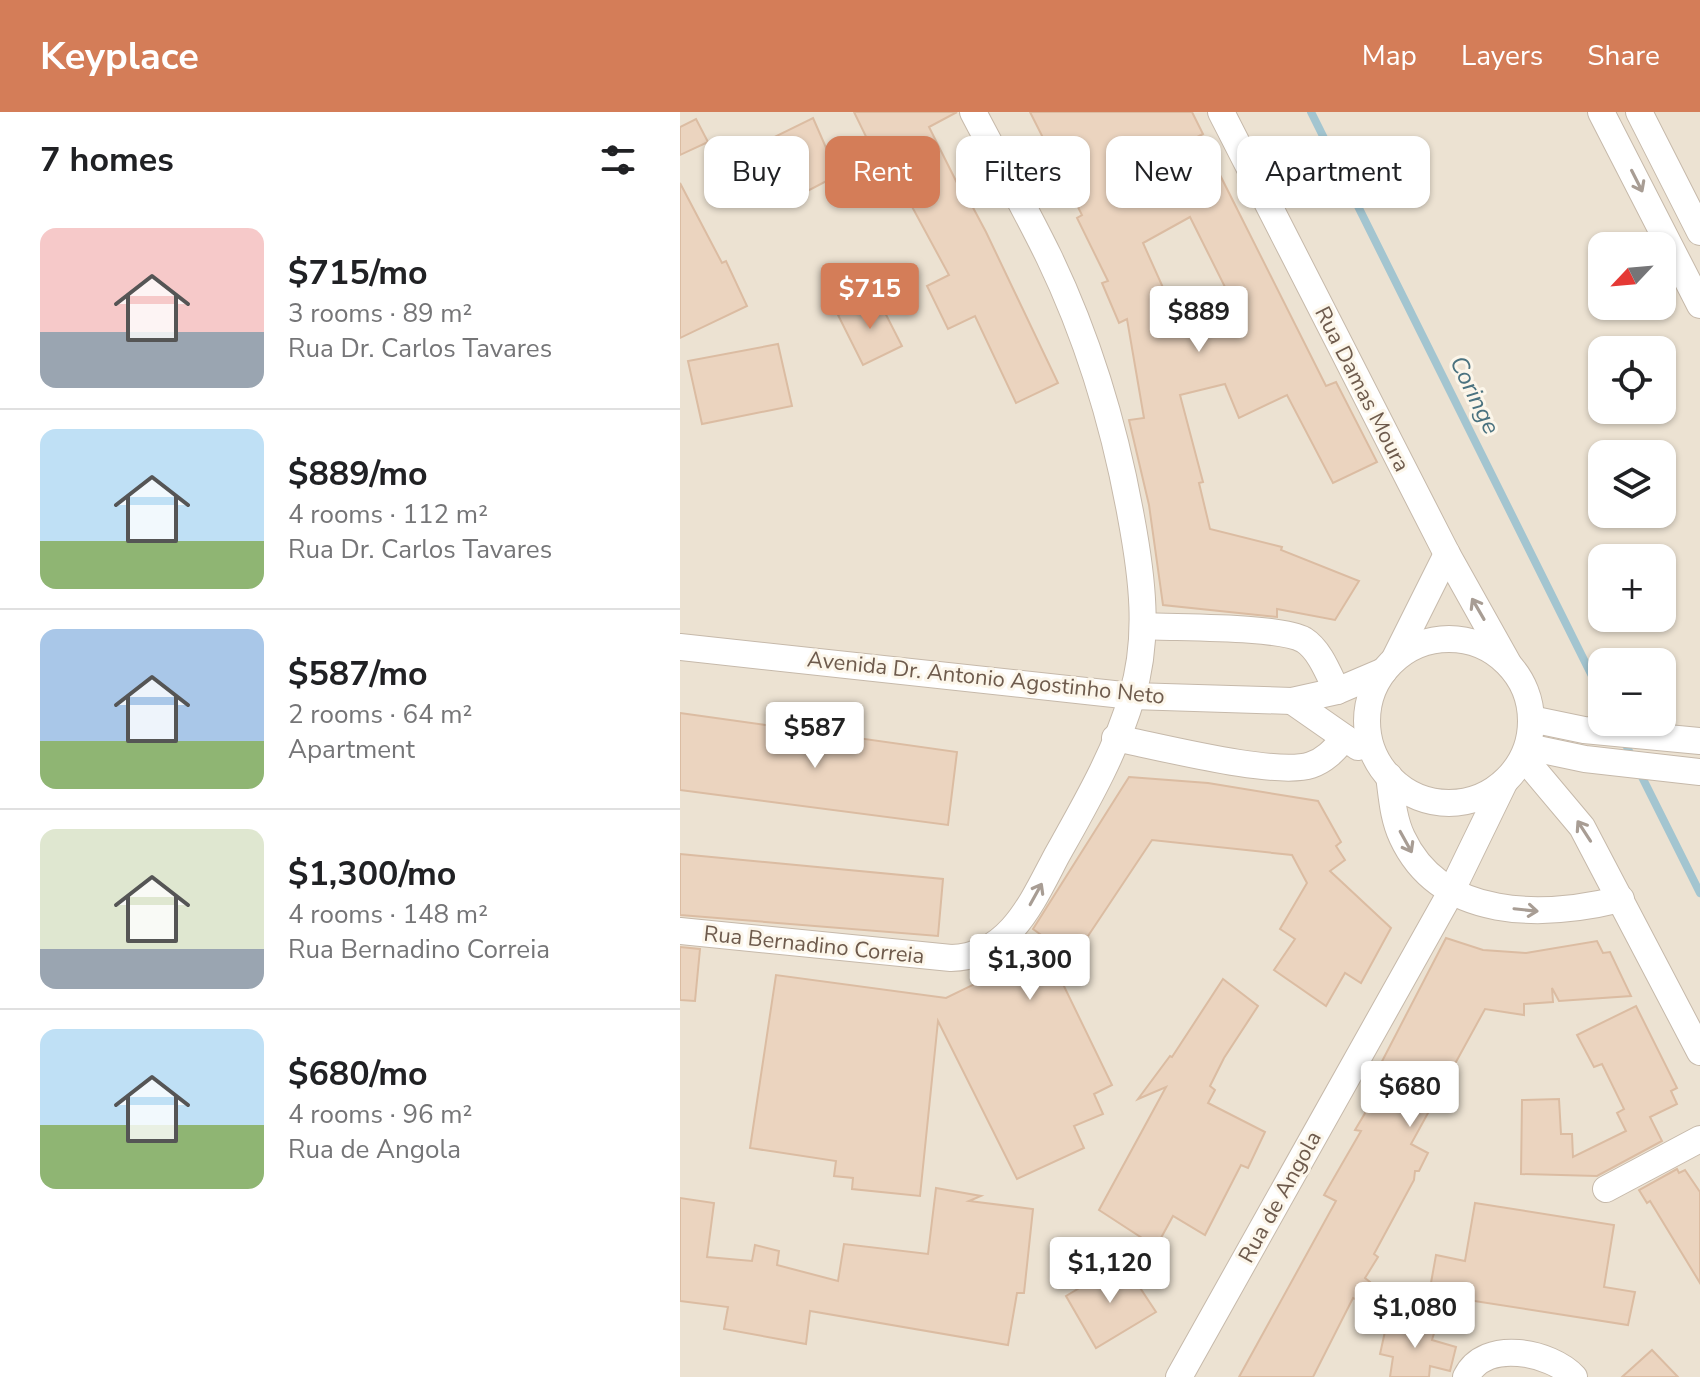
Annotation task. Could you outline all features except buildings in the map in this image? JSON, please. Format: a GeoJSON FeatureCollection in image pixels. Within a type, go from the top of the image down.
{"type":"FeatureCollection","features":[{"type":"Feature","properties":{"kind":"street","name":"Rua Bernadino Correia"},"geometry":{"type":"LineString","coordinates":[[680,931],[951,958],[983,953],[1023,917],[1095,787],[1132,696],[1144,626],[1139,560],[1113,434],[1088,354],[1050,260],[973,112]]}},
{"type":"Feature","properties":{"kind":"street","name":"Rua Damas Moura"},"geometry":{"type":"LineString","coordinates":[[1221,112],[1447,554],[1508,663]]}},
{"type":"Feature","properties":{"kind":"street"},"geometry":{"type":"LineString","coordinates":[[1601,112],[1700,305]]}},
{"type":"Feature","properties":{"kind":"street"},"geometry":{"type":"LineString","coordinates":[[1639,112],[1700,232]]}},
{"type":"Feature","properties":{"kind":"street"},"geometry":{"type":"LineString","coordinates":[[1447,554],[1369,705],[1370,742],[1383,768],[1402,837],[1432,877],[1451,892],[1498,907],[1536,912],[1568,911],[1621,899]]}},
{"type":"Feature","properties":{"kind":"street"},"geometry":{"type":"LineString","coordinates":[[1144,626],[1272,633],[1303,640],[1320,659],[1337,691]]}},
{"type":"Feature","properties":{"kind":"street"},"geometry":{"type":"LineString","coordinates":[[1292,701],[1425,799],[1445,803],[1476,798],[1504,783],[1526,753],[1531,719],[1526,697],[1508,663],[1478,643],[1453,638],[1426,641],[1390,665]]}},
{"type":"Feature","properties":{"kind":"street","name":"Avenida Dr. Antonio Agostinho Neto"},"geometry":{"type":"LineString","coordinates":[[680,647],[1132,696],[1292,701],[1337,691],[1390,665]]}},
{"type":"Feature","properties":{"kind":"street"},"geometry":{"type":"LineString","coordinates":[[1531,719],[1584,730],[1700,741]]}},
{"type":"Feature","properties":{"kind":"street"},"geometry":{"type":"LineString","coordinates":[[1115,738],[1269,766],[1309,766],[1327,758],[1345,738]]}},
{"type":"Feature","properties":{"kind":"street"},"geometry":{"type":"LineString","coordinates":[[1526,753],[1700,772]]}},
{"type":"Feature","properties":{"kind":"street"},"geometry":{"type":"LineString","coordinates":[[1526,753],[1582,827],[1700,1052]]}},
{"type":"Feature","properties":{"kind":"street","name":"Rua de Angola"},"geometry":{"type":"LineString","coordinates":[[1179,1377],[1451,892],[1504,783]]}},
{"type":"Feature","properties":{"kind":"street"},"geometry":{"type":"LineString","coordinates":[[1606,1189],[1700,1139]]}},
{"type":"Feature","properties":{"kind":"street"},"geometry":{"type":"LineString","coordinates":[[1156,1377],[1199,1341]]}},
{"type":"Feature","properties":{"kind":"street"},"geometry":{"type":"LineString","coordinates":[[1192,1377],[1199,1341]]}},
{"type":"Feature","properties":{"kind":"street"},"geometry":{"type":"LineString","coordinates":[[1466,1377],[1477,1363],[1499,1353],[1548,1358],[1563,1365],[1574,1377]]}},
{"type":"Feature","properties":{"kind":"shaded area"},"geometry":{"type":"Polygon","coordinates":[[[680,112],[1700,112],[1700,1377],[680,1377],[680,112]]]}},
{"type":"Feature","properties":{"kind":"waterway","name":"Coringe"},"geometry":{"type":"LineString","coordinates":[[1311,112],[1588,668]]}},
{"type":"Feature","properties":{"kind":"waterway","name":"Coringe"},"geometry":{"type":"LineString","coordinates":[[1624,741],[1700,893]]}}]}
